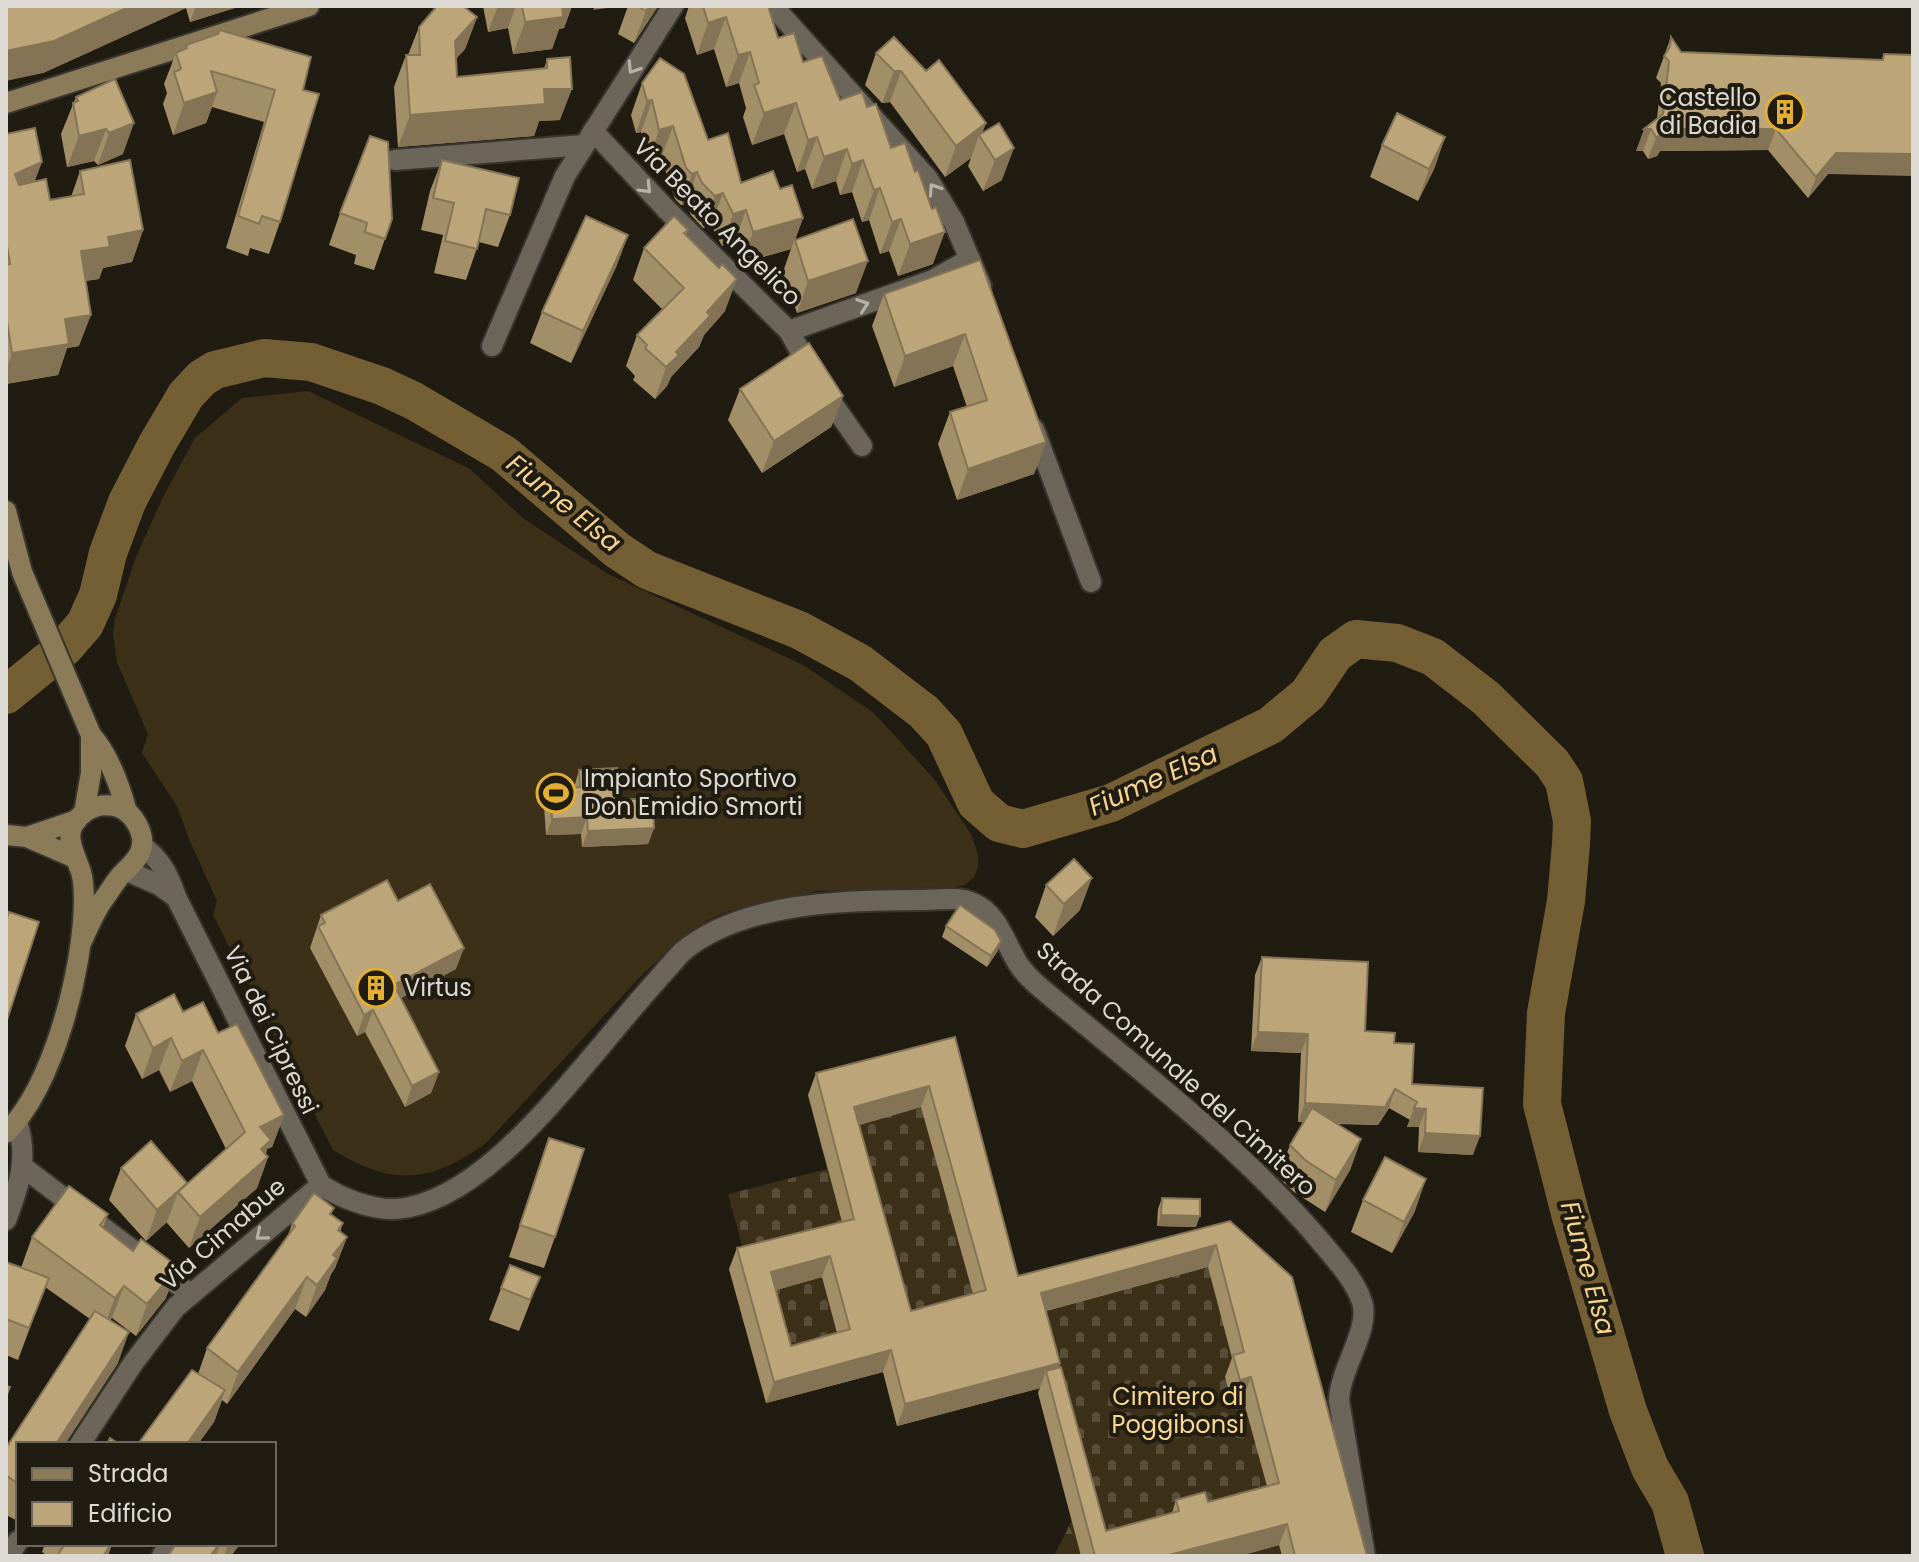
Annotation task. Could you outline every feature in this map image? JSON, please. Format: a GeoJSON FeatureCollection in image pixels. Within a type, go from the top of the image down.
{"type":"FeatureCollection","features":[{"type":"Feature","properties":{"kind":"main road"},"geometry":{"type":"LineString","coordinates":[[6,103],[309,6]]}},
{"type":"Feature","properties":{"kind":"main road"},"geometry":{"type":"LineString","coordinates":[[6,511],[22,572],[91,735],[106,759],[127,812],[139,826],[142,846],[140,856],[96,912],[81,943],[49,1063],[33,1099],[11,1128]]}},
{"type":"Feature","properties":{"kind":"main road"},"geometry":{"type":"LineString","coordinates":[[81,943],[84,888],[70,838],[81,816],[91,780],[91,735]]}},
{"type":"Feature","properties":{"kind":"main road"},"geometry":{"type":"LineString","coordinates":[[27,837],[101,806],[127,812]]}},
{"type":"Feature","properties":{"kind":"main road"},"geometry":{"type":"LineString","coordinates":[[6,835],[27,837],[76,861],[88,873],[99,877],[110,878],[125,873]]}},
{"type":"Feature","properties":{"kind":"street"},"geometry":{"type":"LineString","coordinates":[[492,346],[555,197],[588,138],[673,6]]}},
{"type":"Feature","properties":{"kind":"street"},"geometry":{"type":"LineString","coordinates":[[773,6],[928,179],[954,222],[987,303]]}},
{"type":"Feature","properties":{"kind":"street"},"geometry":{"type":"LineString","coordinates":[[395,160],[588,138]]}},
{"type":"Feature","properties":{"kind":"street","name":"Via Beato Angelico"},"geometry":{"type":"LineString","coordinates":[[588,138],[667,210],[789,331],[816,380],[862,446]]}},
{"type":"Feature","properties":{"kind":"street"},"geometry":{"type":"LineString","coordinates":[[789,331],[933,280],[970,259]]}},
{"type":"Feature","properties":{"kind":"street"},"geometry":{"type":"LineString","coordinates":[[1025,406],[1091,582]]}},
{"type":"Feature","properties":{"kind":"street","name":"Via dei Cipressi"},"geometry":{"type":"LineString","coordinates":[[142,846],[160,862],[321,1185]]}},
{"type":"Feature","properties":{"kind":"street"},"geometry":{"type":"LineString","coordinates":[[125,873],[159,885],[176,897]]}},
{"type":"Feature","properties":{"kind":"street","name":"Strada Comunale del Cimitero"},"geometry":{"type":"LineString","coordinates":[[321,1185],[359,1202],[395,1209],[424,1203],[455,1187],[527,1130],[682,952],[698,939],[720,928],[777,912],[861,900],[961,900],[976,904],[1006,938],[1021,968],[1198,1120],[1292,1209],[1338,1262],[1359,1294],[1364,1309],[1361,1328],[1341,1381],[1341,1416],[1365,1556]]}},
{"type":"Feature","properties":{"kind":"street"},"geometry":{"type":"LineString","coordinates":[[6,1220],[23,1167],[24,1152],[11,1128]]}},
{"type":"Feature","properties":{"kind":"street"},"geometry":{"type":"LineString","coordinates":[[23,1167],[189,1293]]}},
{"type":"Feature","properties":{"kind":"street","name":"Via Cimabue"},"geometry":{"type":"LineString","coordinates":[[81,1442],[144,1347],[189,1293],[321,1185]]}},
{"type":"Feature","properties":{"kind":"green space","name":"Impianto Sportivo Don Emidio Smorti"},"geometry":{"type":"Polygon","coordinates":[[[308,391],[470,469],[524,519],[608,574],[803,665],[874,713],[934,779],[971,834],[978,855],[974,877],[965,885],[954,887],[818,891],[731,910],[689,932],[640,977],[486,1143],[466,1157],[429,1173],[411,1175],[374,1170],[333,1150],[213,915],[217,901],[177,806],[142,753],[148,734],[117,662],[113,634],[136,557],[163,497],[195,438],[242,398],[308,391]]]}},
{"type":"Feature","properties":{"kind":"green space","name":"Cimitero di Poggibonsi"},"geometry":{"type":"Polygon","coordinates":[[[947,1058],[1010,1297],[1221,1241],[1353,1556],[1081,1556],[1037,1389],[897,1426],[883,1372],[766,1403],[729,1269],[747,1264],[728,1194],[827,1169],[808,1095],[947,1058]]]}},
{"type":"Feature","properties":{"kind":"green space"},"geometry":{"type":"Polygon","coordinates":[[[1072,1520],[1081,1556],[1054,1556],[1072,1520]]]}},
{"type":"Feature","properties":{"kind":"building"},"geometry":{"type":"Polygon","coordinates":[[[131,6],[54,41],[6,51],[6,7],[131,6]]]}},
{"type":"Feature","properties":{"kind":"building"},"geometry":{"type":"Polygon","coordinates":[[[437,6],[463,6],[477,17],[455,41],[457,77],[547,68],[547,59],[570,57],[572,89],[544,89],[545,104],[410,115],[406,55],[420,55],[419,27],[437,6]]]}},
{"type":"Feature","properties":{"kind":"building"},"geometry":{"type":"Polygon","coordinates":[[[522,6],[562,6],[563,17],[525,22],[522,6]]]}},
{"type":"Feature","properties":{"kind":"building"},"geometry":{"type":"Polygon","coordinates":[[[703,6],[768,6],[778,38],[794,33],[803,62],[822,56],[840,100],[862,92],[867,107],[876,104],[891,148],[905,143],[915,172],[918,170],[932,209],[936,207],[945,232],[910,244],[901,219],[892,222],[880,188],[874,190],[863,160],[852,164],[847,149],[824,157],[817,137],[808,140],[796,103],[764,113],[754,85],[759,83],[750,52],[738,55],[726,17],[708,23],[703,6]]]}},
{"type":"Feature","properties":{"kind":"building"},"geometry":{"type":"Polygon","coordinates":[[[220,30],[311,57],[303,90],[319,94],[280,222],[262,216],[259,224],[238,216],[275,90],[211,71],[217,92],[184,103],[174,72],[181,69],[176,53],[187,48],[186,45],[218,34],[220,30]]]}},
{"type":"Feature","properties":{"kind":"building"},"geometry":{"type":"Polygon","coordinates":[[[894,37],[926,71],[939,60],[986,123],[956,146],[901,71],[894,71],[876,53],[894,37]]]}},
{"type":"Feature","properties":{"kind":"building","name":"Castello di Badia"},"geometry":{"type":"Polygon","coordinates":[[[1671,37],[1681,52],[1883,60],[1884,54],[1913,55],[1913,154],[1836,153],[1816,177],[1776,129],[1668,129],[1665,134],[1656,137],[1651,129],[1644,129],[1663,114],[1669,61],[1664,56],[1670,47],[1671,37]]]}},
{"type":"Feature","properties":{"kind":"building"},"geometry":{"type":"Polygon","coordinates":[[[660,58],[684,74],[708,140],[728,133],[741,183],[773,171],[780,189],[792,185],[803,218],[753,232],[746,210],[733,214],[723,193],[715,196],[702,183],[697,172],[692,174],[686,168],[673,126],[659,130],[652,100],[647,101],[642,83],[660,58]]]}},
{"type":"Feature","properties":{"kind":"building"},"geometry":{"type":"Polygon","coordinates":[[[115,79],[134,123],[109,133],[106,129],[79,136],[73,103],[78,101],[76,97],[115,79]]]}},
{"type":"Feature","properties":{"kind":"building"},"geometry":{"type":"Polygon","coordinates":[[[1397,113],[1445,137],[1429,169],[1382,145],[1397,113]]]}},
{"type":"Feature","properties":{"kind":"building"},"geometry":{"type":"Polygon","coordinates":[[[999,123],[1014,148],[995,160],[979,135],[999,123]]]}},
{"type":"Feature","properties":{"kind":"building"},"geometry":{"type":"Polygon","coordinates":[[[35,128],[42,162],[15,174],[19,185],[46,179],[50,200],[84,194],[80,171],[130,160],[143,230],[108,237],[110,247],[81,251],[91,315],[65,319],[69,344],[12,353],[6,315],[6,265],[10,264],[6,240],[6,134],[35,128]]]}},
{"type":"Feature","properties":{"kind":"building"},"geometry":{"type":"Polygon","coordinates":[[[370,136],[388,142],[392,219],[385,239],[365,232],[367,223],[340,213],[370,136]]]}},
{"type":"Feature","properties":{"kind":"building"},"geometry":{"type":"Polygon","coordinates":[[[442,160],[519,178],[510,215],[486,209],[477,249],[445,241],[454,203],[433,198],[442,160]]]}},
{"type":"Feature","properties":{"kind":"building"},"geometry":{"type":"Polygon","coordinates":[[[586,216],[628,235],[583,331],[542,312],[586,216]]]}},
{"type":"Feature","properties":{"kind":"building"},"geometry":{"type":"Polygon","coordinates":[[[674,216],[688,230],[684,233],[719,268],[722,264],[737,279],[707,312],[710,316],[666,367],[645,348],[647,345],[637,335],[684,288],[644,248],[674,216]]]}},
{"type":"Feature","properties":{"kind":"building"},"geometry":{"type":"Polygon","coordinates":[[[853,219],[868,261],[808,281],[795,240],[853,219]]]}},
{"type":"Feature","properties":{"kind":"building"},"geometry":{"type":"Polygon","coordinates":[[[980,260],[1046,442],[968,469],[950,412],[987,400],[965,334],[905,356],[884,294],[980,260]]]}},
{"type":"Feature","properties":{"kind":"building"},"geometry":{"type":"Polygon","coordinates":[[[809,343],[843,396],[774,441],[740,389],[809,343]]]}},
{"type":"Feature","properties":{"kind":"building"},"geometry":{"type":"Polygon","coordinates":[[[617,768],[618,800],[653,798],[654,828],[588,831],[587,817],[552,819],[550,789],[580,787],[579,770],[617,768]]]}},
{"type":"Feature","properties":{"kind":"building"},"geometry":{"type":"Polygon","coordinates":[[[1074,859],[1092,878],[1064,904],[1046,885],[1074,859]]]}},
{"type":"Feature","properties":{"kind":"building","name":"Virtus"},"geometry":{"type":"Polygon","coordinates":[[[387,880],[398,901],[430,884],[464,948],[394,985],[439,1072],[412,1086],[373,1010],[364,1015],[318,926],[325,923],[321,915],[387,880]]]}},
{"type":"Feature","properties":{"kind":"building"},"geometry":{"type":"Polygon","coordinates":[[[960,905],[995,930],[1001,941],[991,956],[946,926],[960,905]]]}},
{"type":"Feature","properties":{"kind":"building"},"geometry":{"type":"Polygon","coordinates":[[[9,912],[39,922],[6,1023],[6,921],[9,912]]]}},
{"type":"Feature","properties":{"kind":"building"},"geometry":{"type":"Polygon","coordinates":[[[1262,957],[1368,962],[1365,1031],[1395,1033],[1394,1043],[1414,1044],[1412,1084],[1483,1088],[1480,1136],[1425,1133],[1426,1109],[1414,1108],[1417,1102],[1395,1089],[1385,1107],[1305,1103],[1308,1034],[1258,1032],[1262,957]]]}},
{"type":"Feature","properties":{"kind":"building"},"geometry":{"type":"Polygon","coordinates":[[[174,994],[183,1012],[203,1002],[218,1033],[237,1024],[284,1115],[260,1127],[271,1140],[261,1149],[268,1157],[200,1217],[178,1192],[245,1132],[203,1050],[182,1061],[171,1038],[153,1048],[136,1014],[174,994]]]}},
{"type":"Feature","properties":{"kind":"building"},"geometry":{"type":"Polygon","coordinates":[[[955,1037],[1018,1276],[1230,1221],[1292,1277],[1367,1556],[1295,1556],[1287,1524],[1165,1556],[1095,1556],[1046,1371],[1061,1367],[1106,1531],[1179,1511],[1176,1500],[1205,1492],[1208,1502],[1279,1483],[1251,1377],[1240,1380],[1233,1355],[1244,1352],[1216,1245],[1041,1293],[1060,1363],[905,1404],[891,1350],[774,1382],[737,1248],[854,1219],[816,1073],[955,1037]],[[929,1086],[854,1107],[911,1311],[986,1290],[929,1086]],[[830,1256],[771,1272],[791,1346],[850,1329],[830,1256]]]}},
{"type":"Feature","properties":{"kind":"building"},"geometry":{"type":"Polygon","coordinates":[[[1312,1108],[1361,1139],[1336,1180],[1305,1160],[1290,1145],[1312,1108]]]}},
{"type":"Feature","properties":{"kind":"building"},"geometry":{"type":"Polygon","coordinates":[[[549,1138],[584,1149],[555,1237],[520,1225],[549,1138]]]}},
{"type":"Feature","properties":{"kind":"building"},"geometry":{"type":"Polygon","coordinates":[[[151,1141],[187,1183],[157,1210],[121,1168],[151,1141]]]}},
{"type":"Feature","properties":{"kind":"building"},"geometry":{"type":"Polygon","coordinates":[[[1385,1157],[1426,1179],[1404,1222],[1363,1200],[1385,1157]]]}},
{"type":"Feature","properties":{"kind":"building"},"geometry":{"type":"Polygon","coordinates":[[[69,1186],[108,1214],[100,1225],[133,1251],[141,1239],[178,1267],[147,1304],[124,1286],[115,1298],[32,1237],[69,1186]]]}},
{"type":"Feature","properties":{"kind":"building"},"geometry":{"type":"Polygon","coordinates":[[[314,1193],[334,1208],[330,1214],[343,1223],[338,1230],[347,1237],[333,1255],[337,1258],[317,1285],[307,1277],[238,1372],[207,1348],[295,1226],[292,1224],[314,1193]]]}},
{"type":"Feature","properties":{"kind":"building"},"geometry":{"type":"Polygon","coordinates":[[[1162,1198],[1200,1199],[1200,1216],[1161,1215],[1162,1198]]]}},
{"type":"Feature","properties":{"kind":"building"},"geometry":{"type":"Polygon","coordinates":[[[6,1262],[49,1278],[29,1328],[6,1319],[6,1262]]]}},
{"type":"Feature","properties":{"kind":"building"},"geometry":{"type":"Polygon","coordinates":[[[510,1265],[540,1277],[530,1300],[501,1288],[510,1265]]]}},
{"type":"Feature","properties":{"kind":"building"},"geometry":{"type":"Polygon","coordinates":[[[95,1311],[129,1332],[57,1442],[16,1442],[16,1482],[6,1475],[6,1448],[95,1311]]]}},
{"type":"Feature","properties":{"kind":"building"},"geometry":{"type":"Polygon","coordinates":[[[192,1370],[225,1390],[188,1442],[139,1442],[192,1370]]]}},
{"type":"Feature","properties":{"kind":"building"},"geometry":{"type":"Polygon","coordinates":[[[64,1546],[110,1546],[103,1556],[57,1556],[64,1546]]]}},
{"type":"Feature","properties":{"kind":"building"},"geometry":{"type":"Polygon","coordinates":[[[175,1546],[218,1546],[210,1556],[168,1556],[175,1546]]]}},
{"type":"Feature","properties":{"kind":"waterway","name":"Fiume Elsa"},"geometry":{"type":"LineString","coordinates":[[6,695],[65,647],[85,624],[98,595],[108,553],[127,502],[186,395],[202,378],[215,370],[264,358],[311,362],[382,386],[414,401],[504,454],[617,550],[647,570],[799,630],[860,663],[924,712],[944,734],[976,803],[999,823],[1023,829],[1111,803],[1271,725],[1308,694],[1335,654],[1356,639],[1397,643],[1433,657],[1486,698],[1552,763],[1564,781],[1572,821],[1571,844],[1566,901],[1546,1013],[1542,1104],[1571,1217],[1628,1411],[1650,1468],[1670,1502],[1685,1556]]}},
{"type":"Feature","properties":{"kind":"place","name":"Castello di Badia"},"geometry":{"type":"Point","coordinates":[1785,112]}},
{"type":"Feature","properties":{"kind":"place","name":"Impianto Sportivo Don Emidio Smorti"},"geometry":{"type":"Point","coordinates":[556,793]}},
{"type":"Feature","properties":{"kind":"place","name":"Virtus"},"geometry":{"type":"Point","coordinates":[376,988]}}]}
